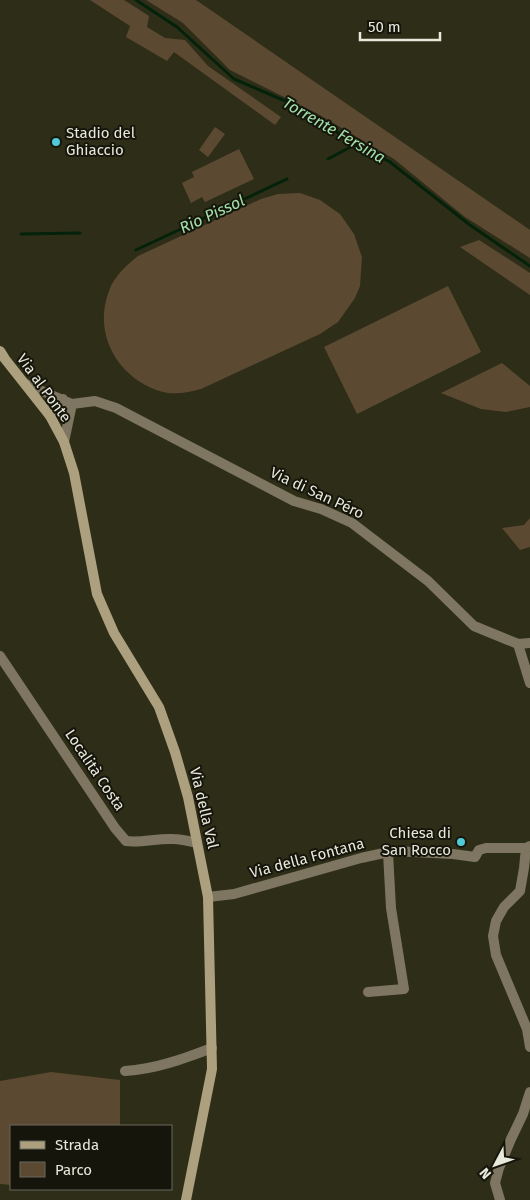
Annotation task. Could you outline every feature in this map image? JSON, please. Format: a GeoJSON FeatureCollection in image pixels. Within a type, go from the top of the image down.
{"type":"FeatureCollection","features":[{"type":"Feature","properties":{"kind":"street","name":"Via al Ponte"},"geometry":{"type":"LineString","coordinates":[[0,351],[50,416],[64,442]]}},
{"type":"Feature","properties":{"kind":"street"},"geometry":{"type":"LineString","coordinates":[[26,384],[67,402]]}},
{"type":"Feature","properties":{"kind":"street","name":"Via di San Péro"},"geometry":{"type":"LineString","coordinates":[[67,402],[95,401],[116,408],[294,501],[321,509],[352,523],[428,581],[474,626],[518,644]]}},
{"type":"Feature","properties":{"kind":"street"},"geometry":{"type":"LineString","coordinates":[[50,416],[67,402]]}},
{"type":"Feature","properties":{"kind":"street"},"geometry":{"type":"LineString","coordinates":[[64,442],[67,402]]}},
{"type":"Feature","properties":{"kind":"street","name":"Via della Val"},"geometry":{"type":"LineString","coordinates":[[64,442],[74,473],[97,594],[114,633],[159,707],[188,797],[208,897],[212,1069],[186,1200]]}},
{"type":"Feature","properties":{"kind":"street"},"geometry":{"type":"LineString","coordinates":[[530,643],[518,644],[530,683]]}},
{"type":"Feature","properties":{"kind":"street","name":"Località Costa"},"geometry":{"type":"LineString","coordinates":[[0,656],[115,828],[126,841],[137,842],[175,838],[197,843]]}},
{"type":"Feature","properties":{"kind":"street"},"geometry":{"type":"LineString","coordinates":[[528,847],[520,891],[504,906],[496,921],[493,936],[496,955],[527,1029],[530,1047]]}},
{"type":"Feature","properties":{"kind":"street","name":"Via della Fontana"},"geometry":{"type":"LineString","coordinates":[[208,897],[234,894],[393,851],[453,854],[475,858],[479,850],[486,848],[528,847]]}},
{"type":"Feature","properties":{"kind":"street"},"geometry":{"type":"LineString","coordinates":[[368,992],[404,988],[390,908],[388,852]]}},
{"type":"Feature","properties":{"kind":"street"},"geometry":{"type":"LineString","coordinates":[[125,1071],[167,1065],[212,1048]]}},
{"type":"Feature","properties":{"kind":"street"},"geometry":{"type":"LineString","coordinates":[[500,1200],[495,1183],[497,1175],[523,1114],[530,1092]]}},
{"type":"Feature","properties":{"kind":"green space"},"geometry":{"type":"Polygon","coordinates":[[[90,0],[124,0],[149,16],[147,27],[165,38],[185,40],[208,66],[281,117],[275,125],[174,52],[167,61],[126,37],[130,26],[90,0]]]}},
{"type":"Feature","properties":{"kind":"green space"},"geometry":{"type":"Polygon","coordinates":[[[146,0],[196,0],[530,230],[530,258],[465,217],[394,159],[318,114],[230,70],[183,23],[146,0]]]}},
{"type":"Feature","properties":{"kind":"green space"},"geometry":{"type":"Polygon","coordinates":[[[215,127],[225,134],[208,157],[199,150],[215,127]]]}},
{"type":"Feature","properties":{"kind":"green space"},"geometry":{"type":"Polygon","coordinates":[[[239,149],[254,179],[205,202],[202,197],[191,203],[182,183],[194,177],[192,172],[239,149]]]}},
{"type":"Feature","properties":{"kind":"green space"},"geometry":{"type":"Polygon","coordinates":[[[300,193],[320,200],[340,214],[354,234],[362,257],[360,286],[355,298],[338,322],[320,334],[201,389],[192,391],[163,392],[147,386],[122,366],[113,354],[104,324],[105,307],[109,291],[114,280],[125,267],[138,256],[261,199],[278,194],[300,193]]]}},
{"type":"Feature","properties":{"kind":"green space"},"geometry":{"type":"Polygon","coordinates":[[[479,240],[530,273],[530,295],[460,247],[479,240]]]}},
{"type":"Feature","properties":{"kind":"green space"},"geometry":{"type":"Polygon","coordinates":[[[448,286],[481,352],[357,414],[324,347],[448,286]]]}},
{"type":"Feature","properties":{"kind":"green space"},"geometry":{"type":"Polygon","coordinates":[[[502,363],[530,386],[530,407],[506,412],[481,409],[441,393],[502,363]]]}},
{"type":"Feature","properties":{"kind":"green space"},"geometry":{"type":"Polygon","coordinates":[[[530,518],[530,547],[520,550],[502,528],[524,525],[530,518]]]}},
{"type":"Feature","properties":{"kind":"green space"},"geometry":{"type":"Polygon","coordinates":[[[51,1072],[120,1080],[120,1125],[10,1125],[10,1185],[0,1184],[0,1081],[51,1072]]]}},
{"type":"Feature","properties":{"kind":"waterway","name":"Torrente Fersina"},"geometry":{"type":"LineString","coordinates":[[136,0],[177,27],[234,79],[290,103],[356,144],[390,162],[470,225],[530,266]]}},
{"type":"Feature","properties":{"kind":"waterway","name":"Rio Pissol"},"geometry":{"type":"LineString","coordinates":[[328,159],[356,144]]}},
{"type":"Feature","properties":{"kind":"waterway","name":"Rio Pissol"},"geometry":{"type":"LineString","coordinates":[[136,250],[287,179]]}},
{"type":"Feature","properties":{"kind":"waterway","name":"Rio Pissol"},"geometry":{"type":"LineString","coordinates":[[21,234],[80,233]]}},
{"type":"Feature","properties":{"kind":"place","name":"Stadio del Ghiaccio"},"geometry":{"type":"Point","coordinates":[56,142]}},
{"type":"Feature","properties":{"kind":"place","name":"Chiesa di San Rocco"},"geometry":{"type":"Point","coordinates":[461,842]}}]}
